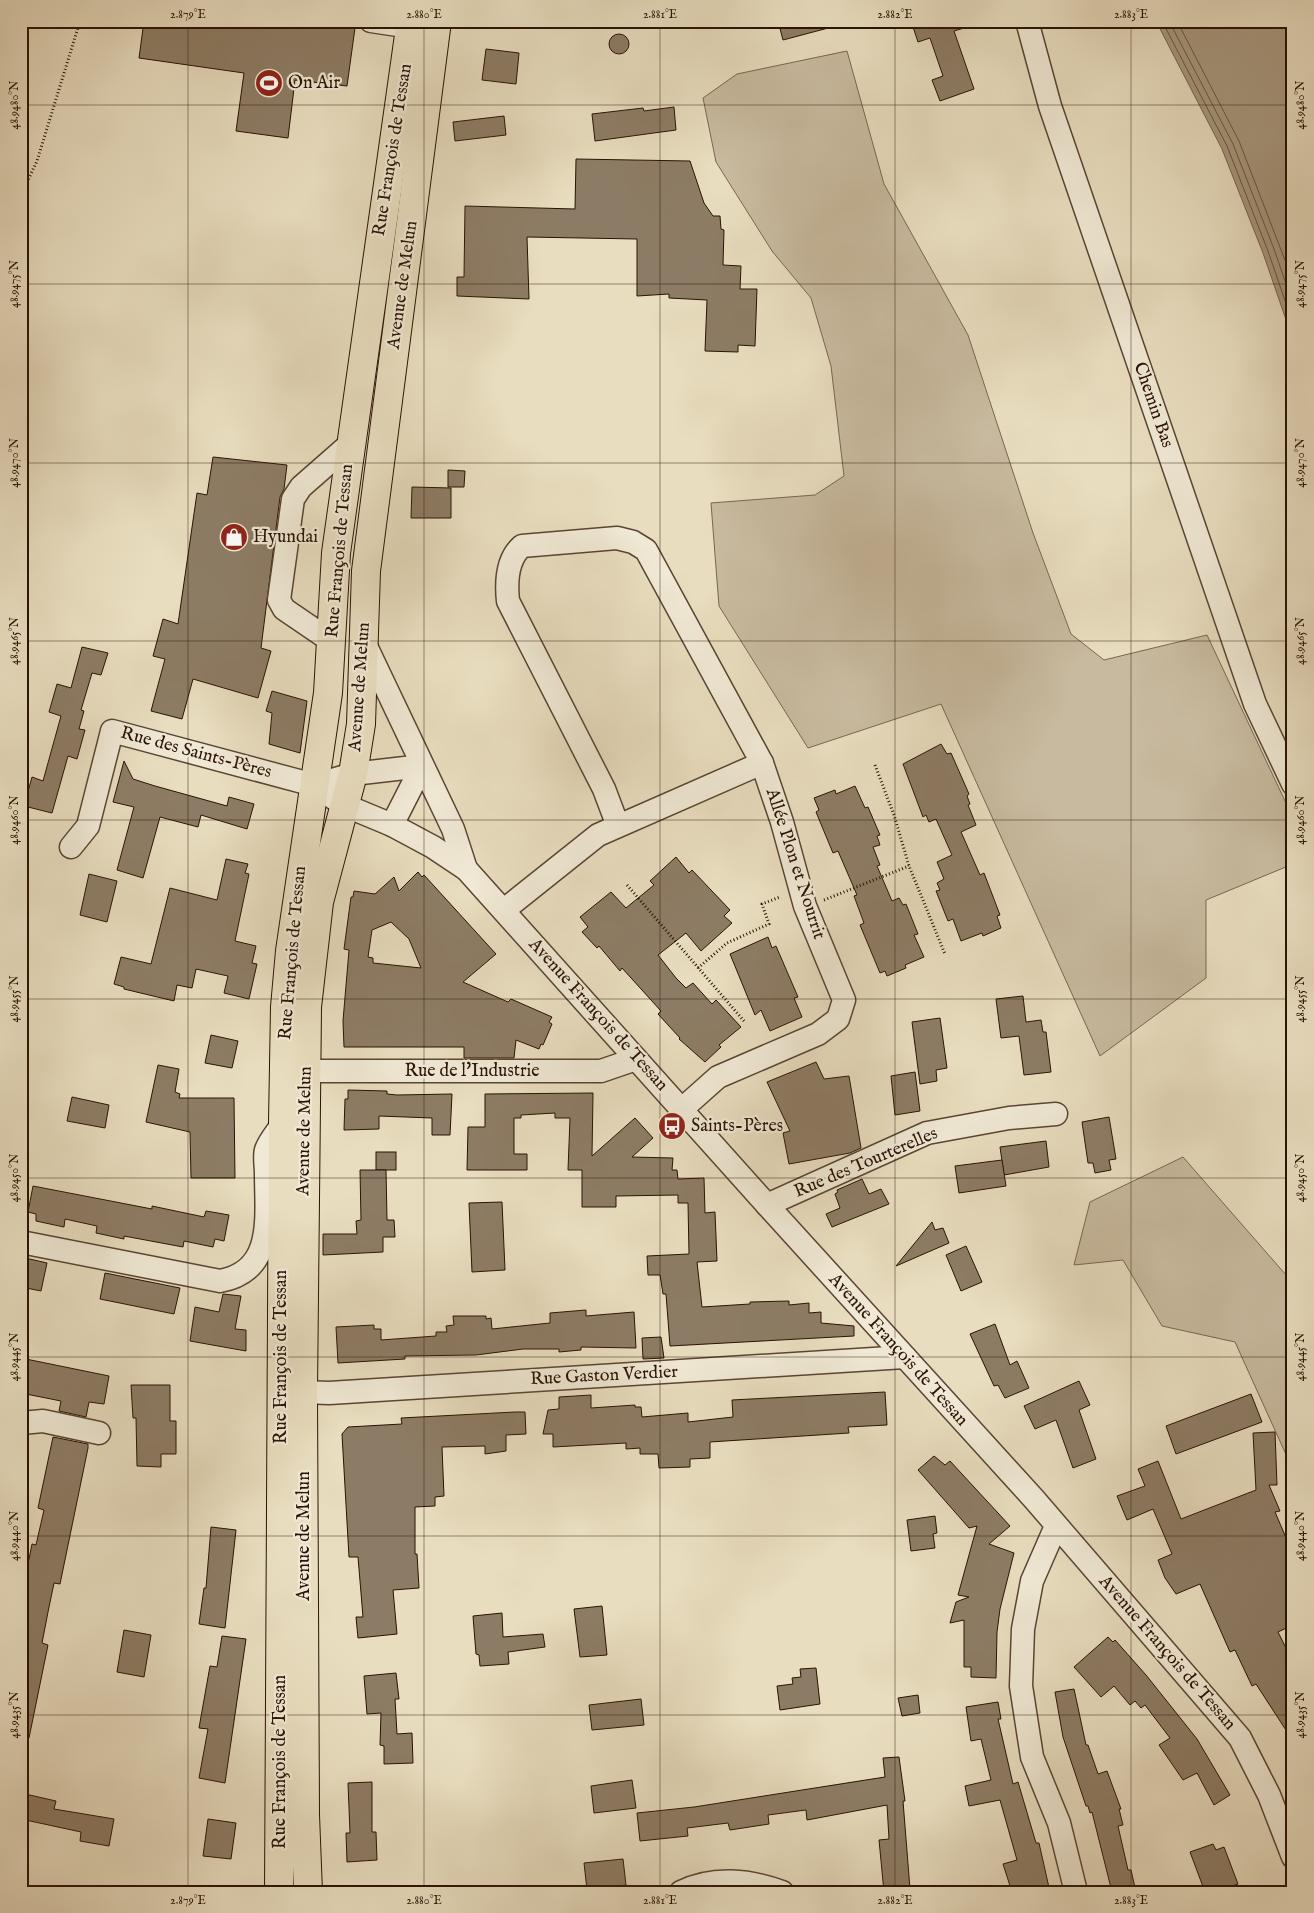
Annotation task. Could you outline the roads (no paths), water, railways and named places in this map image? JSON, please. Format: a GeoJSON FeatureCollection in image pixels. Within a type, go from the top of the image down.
{"type":"FeatureCollection","features":[{"type":"Feature","properties":{"kind":"main road","name":"Rue François de Tessan"},"geometry":{"type":"LineString","coordinates":[[426,111],[437,21]]}},
{"type":"Feature","properties":{"kind":"main road","name":"Rue François de Tessan"},"geometry":{"type":"LineString","coordinates":[[279,1892],[283,1123],[286,1007],[290,951],[328,693],[336,553],[411,24]]}},
{"type":"Feature","properties":{"kind":"main road","name":"Avenue de Melun"},"geometry":{"type":"LineString","coordinates":[[308,1892],[305,1815],[303,1392],[307,1007],[319,902],[353,774],[361,724],[366,571],[426,111]]}},
{"type":"Feature","properties":{"kind":"street"},"geometry":{"type":"LineString","coordinates":[[371,21],[411,24]]}},
{"type":"Feature","properties":{"kind":"street","name":"Chemin Bas"},"geometry":{"type":"LineString","coordinates":[[1027,21],[1050,106],[1255,704],[1293,784]]}},
{"type":"Feature","properties":{"kind":"street"},"geometry":{"type":"LineString","coordinates":[[331,641],[284,609],[279,600],[293,499],[301,486],[350,444]]}},
{"type":"Feature","properties":{"kind":"street","name":"Allée Plon et Nourrit"},"geometry":{"type":"LineString","coordinates":[[618,826],[604,789],[508,601],[506,584],[510,565],[514,552],[522,546],[617,538],[634,542],[646,550],[762,763],[782,822],[805,906],[844,1000],[838,1019],[818,1034],[718,1078],[682,1109]]}},
{"type":"Feature","properties":{"kind":"street"},"geometry":{"type":"LineString","coordinates":[[365,644],[453,829],[466,869]]}},
{"type":"Feature","properties":{"kind":"street","name":"Rue des Saints-Pères"},"geometry":{"type":"LineString","coordinates":[[71,847],[88,826],[112,730],[314,784]]}},
{"type":"Feature","properties":{"kind":"street"},"geometry":{"type":"LineString","coordinates":[[504,910],[598,835],[762,763]]}},
{"type":"Feature","properties":{"kind":"street"},"geometry":{"type":"LineString","coordinates":[[314,784],[353,774],[422,766]]}},
{"type":"Feature","properties":{"kind":"street"},"geometry":{"type":"LineString","coordinates":[[392,825],[422,766]]}},
{"type":"Feature","properties":{"kind":"street"},"geometry":{"type":"LineString","coordinates":[[314,784],[344,804],[392,825],[433,847],[466,869]]}},
{"type":"Feature","properties":{"kind":"street","name":"Avenue François de Tessan"},"geometry":{"type":"LineString","coordinates":[[466,869],[1040,1506],[1240,1738],[1269,1795],[1293,1857]]}},
{"type":"Feature","properties":{"kind":"street","name":"Rue de l'Industrie"},"geometry":{"type":"LineString","coordinates":[[306,1071],[601,1071],[636,1059]]}},
{"type":"Feature","properties":{"kind":"street","name":"Rue des Tourterelles"},"geometry":{"type":"LineString","coordinates":[[767,1205],[927,1133],[1008,1118],[1056,1114]]}},
{"type":"Feature","properties":{"kind":"street"},"geometry":{"type":"LineString","coordinates":[[21,1242],[220,1281],[235,1278],[252,1267],[260,1254],[266,1232],[266,1150],[283,1123]]}},
{"type":"Feature","properties":{"kind":"street","name":"Rue Gaston Verdier"},"geometry":{"type":"LineString","coordinates":[[303,1392],[329,1393],[905,1357]]}},
{"type":"Feature","properties":{"kind":"street"},"geometry":{"type":"LineString","coordinates":[[21,1424],[43,1421],[99,1433]]}},
{"type":"Feature","properties":{"kind":"street"},"geometry":{"type":"LineString","coordinates":[[21,1432],[21,1443]]}},
{"type":"Feature","properties":{"kind":"street"},"geometry":{"type":"LineString","coordinates":[[1056,1526],[1032,1581],[1023,1629],[1021,1686],[1032,1757],[1060,1823],[1076,1892]]}},
{"type":"Feature","properties":{"kind":"street"},"geometry":{"type":"LineString","coordinates":[[681,1892],[706,1883],[730,1881],[751,1883],[782,1892]]}},
{"type":"Feature","properties":{"kind":"water"},"geometry":{"type":"Polygon","coordinates":[[[1156,21],[1293,21],[1293,340],[1263,253],[1222,149],[1156,21]]]}},
{"type":"Feature","properties":{"kind":"place","name":"On Air"},"geometry":{"type":"Point","coordinates":[269,83]}},
{"type":"Feature","properties":{"kind":"place","name":"Hyundai"},"geometry":{"type":"Point","coordinates":[234,537]}},
{"type":"Feature","properties":{"kind":"place","name":"Saints-Pères"},"geometry":{"type":"Point","coordinates":[672,1126]}}]}
